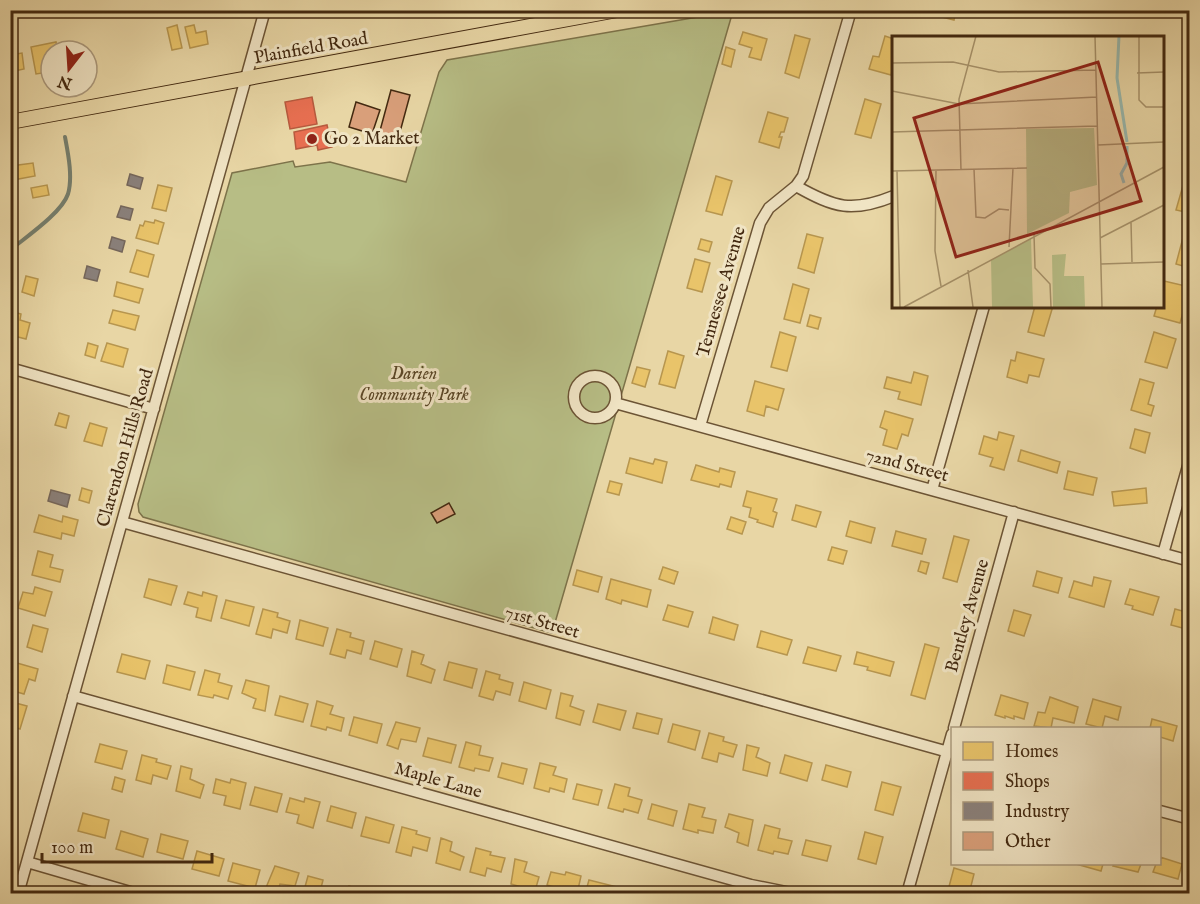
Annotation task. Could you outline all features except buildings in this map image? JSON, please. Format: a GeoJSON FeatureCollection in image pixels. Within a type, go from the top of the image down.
{"type":"FeatureCollection","features":[{"type":"Feature","properties":{"kind":"main road","name":"Plainfield Road"},"geometry":{"type":"LineString","coordinates":[[10,122],[618,10]]}},
{"type":"Feature","properties":{"kind":"street","name":"Clarendon Hills Road"},"geometry":{"type":"LineString","coordinates":[[18,894],[265,10]]}},
{"type":"Feature","properties":{"kind":"street","name":"Tennessee Avenue"},"geometry":{"type":"LineString","coordinates":[[700,426],[760,223],[769,208],[796,186],[809,162],[851,10]]}},
{"type":"Feature","properties":{"kind":"street"},"geometry":{"type":"LineString","coordinates":[[796,186],[811,194],[848,207],[866,206],[892,197]]}},
{"type":"Feature","properties":{"kind":"street"},"geometry":{"type":"LineString","coordinates":[[932,490],[983,308]]}},
{"type":"Feature","properties":{"kind":"street"},"geometry":{"type":"LineString","coordinates":[[10,368],[154,409]]}},
{"type":"Feature","properties":{"kind":"street","name":"72nd Street"},"geometry":{"type":"LineString","coordinates":[[615,403],[1190,561]]}},
{"type":"Feature","properties":{"kind":"street"},"geometry":{"type":"LineString","coordinates":[[1163,554],[1190,459]]}},
{"type":"Feature","properties":{"kind":"street","name":"Bentley Avenue"},"geometry":{"type":"LineString","coordinates":[[955,727],[1014,512]]}},
{"type":"Feature","properties":{"kind":"street","name":"71st Street"},"geometry":{"type":"LineString","coordinates":[[122,522],[950,752]]}},
{"type":"Feature","properties":{"kind":"street","name":"Maple Lane"},"geometry":{"type":"LineString","coordinates":[[73,696],[740,881],[796,894]]}},
{"type":"Feature","properties":{"kind":"street"},"geometry":{"type":"LineString","coordinates":[[907,894],[950,752]]}},
{"type":"Feature","properties":{"kind":"street"},"geometry":{"type":"LineString","coordinates":[[1161,811],[1190,819]]}},
{"type":"Feature","properties":{"kind":"street"},"geometry":{"type":"LineString","coordinates":[[27,862],[137,894]]}},
{"type":"Feature","properties":{"kind":"green space","name":"Darien Community Park"},"geometry":{"type":"Polygon","coordinates":[[[733,11],[552,633],[143,517],[139,512],[138,504],[232,173],[293,161],[295,167],[330,162],[406,182],[439,72],[447,60],[733,11]]]}},
{"type":"Feature","properties":{"kind":"waterway"},"geometry":{"type":"LineString","coordinates":[[10,254],[14,247],[52,216],[65,201],[70,173],[65,137]]}},
{"type":"Feature","properties":{"kind":"place","name":"Go 2 Market"},"geometry":{"type":"Point","coordinates":[312,139]}}]}
